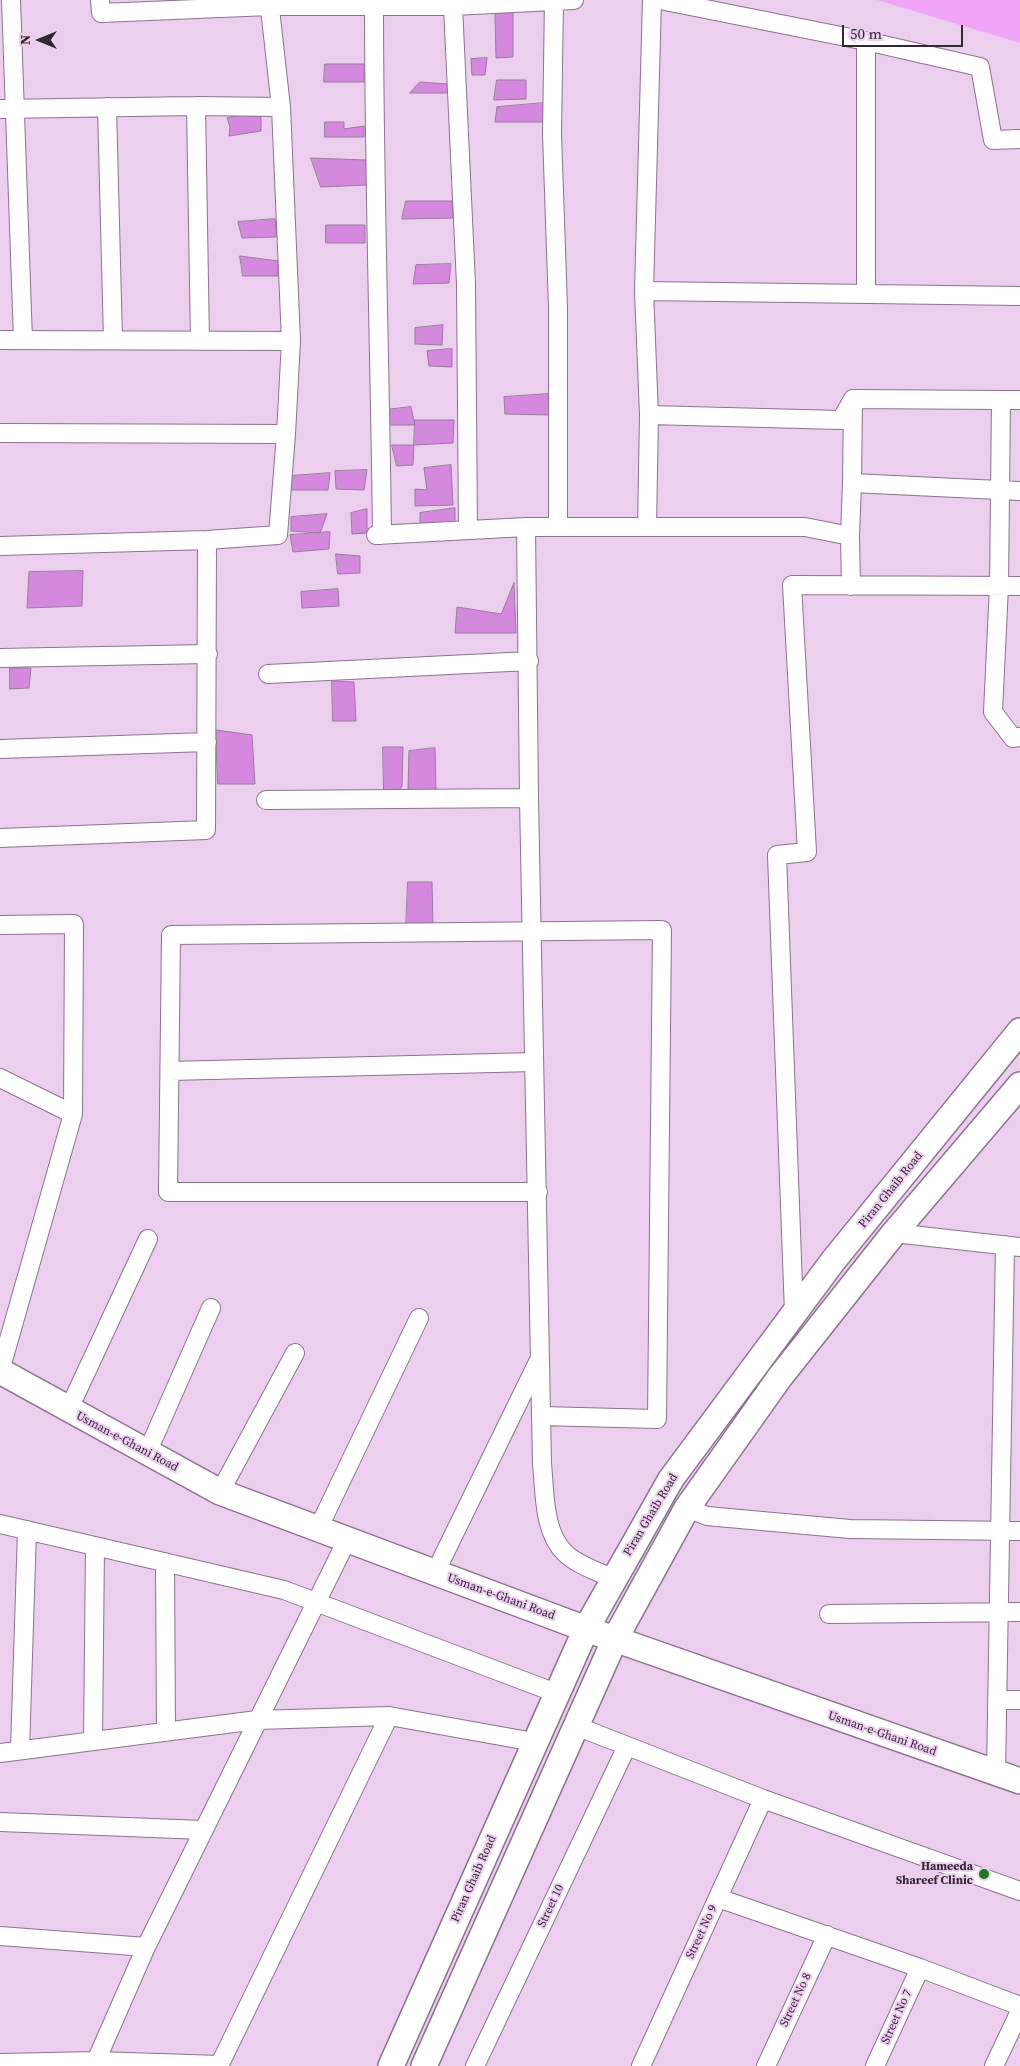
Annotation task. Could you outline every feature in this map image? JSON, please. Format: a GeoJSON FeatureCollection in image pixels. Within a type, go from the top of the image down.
{"type":"FeatureCollection","features":[{"type":"Feature","properties":{"kind":"main road","name":"Piran Ghaib Road"},"geometry":{"type":"LineString","coordinates":[[391,2066],[586,1629],[671,1479],[794,1313],[1020,1031]]}},
{"type":"Feature","properties":{"kind":"main road"},"geometry":{"type":"LineString","coordinates":[[424,2066],[615,1639],[687,1508],[780,1377],[894,1234],[1020,1085]]}},
{"type":"Feature","properties":{"kind":"main road","name":"Usman-e-Ghani Road"},"geometry":{"type":"LineString","coordinates":[[0,1371],[68,1411],[220,1492],[586,1629],[1020,1780]]}},
{"type":"Feature","properties":{"kind":"street"},"geometry":{"type":"LineString","coordinates":[[11,0],[7,108],[23,340]]}},
{"type":"Feature","properties":{"kind":"street"},"geometry":{"type":"LineString","coordinates":[[100,0],[101,13],[269,3],[453,6],[574,0]]}},
{"type":"Feature","properties":{"kind":"street"},"geometry":{"type":"LineString","coordinates":[[554,0],[552,134],[558,308],[558,527]]}},
{"type":"Feature","properties":{"kind":"street"},"geometry":{"type":"LineString","coordinates":[[647,527],[649,415],[644,291],[652,0]]}},
{"type":"Feature","properties":{"kind":"street"},"geometry":{"type":"LineString","coordinates":[[660,0],[866,41],[980,67],[993,140],[1020,139]]}},
{"type":"Feature","properties":{"kind":"street"},"geometry":{"type":"LineString","coordinates":[[0,546],[207,540],[278,535],[291,341],[281,107],[269,3]]}},
{"type":"Feature","properties":{"kind":"street"},"geometry":{"type":"LineString","coordinates":[[374,5],[374,169],[381,373],[379,535],[526,527],[804,527],[850,536]]}},
{"type":"Feature","properties":{"kind":"street"},"geometry":{"type":"LineString","coordinates":[[453,6],[466,284],[468,530]]}},
{"type":"Feature","properties":{"kind":"street"},"geometry":{"type":"LineString","coordinates":[[866,41],[866,294]]}},
{"type":"Feature","properties":{"kind":"street"},"geometry":{"type":"LineString","coordinates":[[196,106],[200,341]]}},
{"type":"Feature","properties":{"kind":"street"},"geometry":{"type":"LineString","coordinates":[[107,107],[113,340]]}},
{"type":"Feature","properties":{"kind":"street"},"geometry":{"type":"LineString","coordinates":[[7,108],[281,107]]}},
{"type":"Feature","properties":{"kind":"street"},"geometry":{"type":"LineString","coordinates":[[644,291],[1020,296]]}},
{"type":"Feature","properties":{"kind":"street"},"geometry":{"type":"LineString","coordinates":[[0,340],[291,341]]}},
{"type":"Feature","properties":{"kind":"street"},"geometry":{"type":"LineString","coordinates":[[649,415],[841,420],[853,399]]}},
{"type":"Feature","properties":{"kind":"street"},"geometry":{"type":"LineString","coordinates":[[853,399],[1020,400]]}},
{"type":"Feature","properties":{"kind":"street"},"geometry":{"type":"LineString","coordinates":[[851,586],[850,536],[853,399]]}},
{"type":"Feature","properties":{"kind":"street"},"geometry":{"type":"LineString","coordinates":[[1001,400],[999,586],[993,712],[1013,738],[1020,737]]}},
{"type":"Feature","properties":{"kind":"street"},"geometry":{"type":"LineString","coordinates":[[0,433],[286,434]]}},
{"type":"Feature","properties":{"kind":"street"},"geometry":{"type":"LineString","coordinates":[[852,483],[1020,491]]}},
{"type":"Feature","properties":{"kind":"street"},"geometry":{"type":"LineString","coordinates":[[526,527],[529,661],[529,798],[542,1464],[547,1514],[555,1542],[566,1554],[613,1579]]}},
{"type":"Feature","properties":{"kind":"street"},"geometry":{"type":"LineString","coordinates":[[0,838],[206,830],[207,540]]}},
{"type":"Feature","properties":{"kind":"street"},"geometry":{"type":"LineString","coordinates":[[794,1313],[777,855],[807,852],[792,585],[1020,586]]}},
{"type":"Feature","properties":{"kind":"street"},"geometry":{"type":"LineString","coordinates":[[0,658],[208,654]]}},
{"type":"Feature","properties":{"kind":"street"},"geometry":{"type":"LineString","coordinates":[[268,674],[529,661]]}},
{"type":"Feature","properties":{"kind":"street"},"geometry":{"type":"LineString","coordinates":[[0,749],[207,742]]}},
{"type":"Feature","properties":{"kind":"street"},"geometry":{"type":"LineString","coordinates":[[266,800],[529,798]]}},
{"type":"Feature","properties":{"kind":"street"},"geometry":{"type":"LineString","coordinates":[[0,926],[74,924],[73,1114],[0,1371]]}},
{"type":"Feature","properties":{"kind":"street"},"geometry":{"type":"LineString","coordinates":[[538,1192],[168,1192],[171,935],[662,930],[657,1419],[541,1416]]}},
{"type":"Feature","properties":{"kind":"street"},"geometry":{"type":"LineString","coordinates":[[170,1071],[534,1062]]}},
{"type":"Feature","properties":{"kind":"street"},"geometry":{"type":"LineString","coordinates":[[0,1078],[73,1114]]}},
{"type":"Feature","properties":{"kind":"street"},"geometry":{"type":"LineString","coordinates":[[894,1234],[1013,1246],[1000,1531],[996,1773]]}},
{"type":"Feature","properties":{"kind":"street"},"geometry":{"type":"LineString","coordinates":[[68,1411],[148,1239]]}},
{"type":"Feature","properties":{"kind":"street"},"geometry":{"type":"LineString","coordinates":[[147,1453],[211,1308]]}},
{"type":"Feature","properties":{"kind":"street"},"geometry":{"type":"LineString","coordinates":[[318,1529],[419,1318]]}},
{"type":"Feature","properties":{"kind":"street"},"geometry":{"type":"LineString","coordinates":[[220,1492],[295,1353]]}},
{"type":"Feature","properties":{"kind":"street"},"geometry":{"type":"LineString","coordinates":[[436,1573],[540,1358]]}},
{"type":"Feature","properties":{"kind":"street"},"geometry":{"type":"LineString","coordinates":[[687,1508],[707,1516],[850,1529],[1020,1531]]}},
{"type":"Feature","properties":{"kind":"street"},"geometry":{"type":"LineString","coordinates":[[0,1524],[284,1590],[556,1693]]}},
{"type":"Feature","properties":{"kind":"street"},"geometry":{"type":"LineString","coordinates":[[20,1750],[27,1530]]}},
{"type":"Feature","properties":{"kind":"street"},"geometry":{"type":"LineString","coordinates":[[96,2061],[146,1947],[346,1540]]}},
{"type":"Feature","properties":{"kind":"street"},"geometry":{"type":"LineString","coordinates":[[93,1741],[95,1546]]}},
{"type":"Feature","properties":{"kind":"street"},"geometry":{"type":"LineString","coordinates":[[165,1562],[166,1732]]}},
{"type":"Feature","properties":{"kind":"street"},"geometry":{"type":"LineString","coordinates":[[829,1614],[1020,1612]]}},
{"type":"Feature","properties":{"kind":"street"},"geometry":{"type":"LineString","coordinates":[[997,1700],[1020,1700]]}},
{"type":"Feature","properties":{"kind":"street"},"geometry":{"type":"LineString","coordinates":[[0,1753],[257,1720],[389,1716],[534,1742]]}},
{"type":"Feature","properties":{"kind":"street"},"geometry":{"type":"LineString","coordinates":[[0,2063],[96,2061],[220,2066],[389,1716]]}},
{"type":"Feature","properties":{"kind":"street"},"geometry":{"type":"LineString","coordinates":[[576,1726],[763,1798],[1020,1891]]}},
{"type":"Feature","properties":{"kind":"street","name":"Street 10"},"geometry":{"type":"LineString","coordinates":[[475,2066],[627,1746]]}},
{"type":"Feature","properties":{"kind":"street","name":"Street No 9"},"geometry":{"type":"LineString","coordinates":[[641,2066],[763,1798]]}},
{"type":"Feature","properties":{"kind":"street"},"geometry":{"type":"LineString","coordinates":[[0,1822],[203,1830]]}},
{"type":"Feature","properties":{"kind":"street"},"geometry":{"type":"LineString","coordinates":[[718,1898],[920,1968],[1020,2006]]}},
{"type":"Feature","properties":{"kind":"street","name":"Street No 8"},"geometry":{"type":"LineString","coordinates":[[766,2066],[827,1935]]}},
{"type":"Feature","properties":{"kind":"street"},"geometry":{"type":"LineString","coordinates":[[0,1936],[146,1947]]}},
{"type":"Feature","properties":{"kind":"street","name":"Street No 7"},"geometry":{"type":"LineString","coordinates":[[875,2066],[920,1968]]}},
{"type":"Feature","properties":{"kind":"street"},"geometry":{"type":"LineString","coordinates":[[994,2066],[1020,2011]]}},
{"type":"Feature","properties":{"kind":"shaded area"},"geometry":{"type":"Polygon","coordinates":[[[877,0],[1020,0],[1020,43],[877,0]]]}},
{"type":"Feature","properties":{"kind":"building"},"geometry":{"type":"Polygon","coordinates":[[[513,10],[513,57],[496,58],[495,15],[513,10]]]}},
{"type":"Feature","properties":{"kind":"building"},"geometry":{"type":"Polygon","coordinates":[[[487,58],[485,75],[472,75],[471,59],[487,58]]]}},
{"type":"Feature","properties":{"kind":"building"},"geometry":{"type":"Polygon","coordinates":[[[325,64],[364,64],[364,82],[324,82],[325,64]]]}},
{"type":"Feature","properties":{"kind":"building"},"geometry":{"type":"Polygon","coordinates":[[[497,80],[526,80],[526,99],[494,100],[497,80]]]}},
{"type":"Feature","properties":{"kind":"building"},"geometry":{"type":"Polygon","coordinates":[[[420,82],[449,84],[449,93],[410,93],[420,82]]]}},
{"type":"Feature","properties":{"kind":"building"},"geometry":{"type":"Polygon","coordinates":[[[544,103],[545,122],[495,122],[497,107],[544,103]]]}},
{"type":"Feature","properties":{"kind":"building"},"geometry":{"type":"Polygon","coordinates":[[[261,113],[261,131],[229,136],[230,127],[227,118],[242,114],[261,113]]]}},
{"type":"Feature","properties":{"kind":"building"},"geometry":{"type":"Polygon","coordinates":[[[325,122],[344,122],[344,129],[364,126],[364,137],[325,137],[325,122]]]}},
{"type":"Feature","properties":{"kind":"building"},"geometry":{"type":"Polygon","coordinates":[[[311,158],[366,160],[367,185],[321,187],[311,158]]]}},
{"type":"Feature","properties":{"kind":"building"},"geometry":{"type":"Polygon","coordinates":[[[406,201],[452,201],[453,218],[402,219],[406,201]]]}},
{"type":"Feature","properties":{"kind":"building"},"geometry":{"type":"Polygon","coordinates":[[[275,219],[277,237],[242,238],[238,222],[275,219]]]}},
{"type":"Feature","properties":{"kind":"building"},"geometry":{"type":"Polygon","coordinates":[[[326,225],[365,225],[365,243],[326,243],[326,225]]]}},
{"type":"Feature","properties":{"kind":"building"},"geometry":{"type":"Polygon","coordinates":[[[240,256],[278,261],[278,276],[243,276],[240,256]]]}},
{"type":"Feature","properties":{"kind":"building"},"geometry":{"type":"Polygon","coordinates":[[[451,264],[449,283],[413,284],[416,265],[451,264]]]}},
{"type":"Feature","properties":{"kind":"building"},"geometry":{"type":"Polygon","coordinates":[[[443,325],[442,345],[415,344],[415,328],[443,325]]]}},
{"type":"Feature","properties":{"kind":"building"},"geometry":{"type":"Polygon","coordinates":[[[452,349],[452,367],[429,366],[427,351],[452,349]]]}},
{"type":"Feature","properties":{"kind":"building"},"geometry":{"type":"Polygon","coordinates":[[[549,394],[549,415],[505,414],[504,397],[549,394]]]}},
{"type":"Feature","properties":{"kind":"building"},"geometry":{"type":"Polygon","coordinates":[[[411,407],[415,425],[387,425],[385,410],[411,407]]]}},
{"type":"Feature","properties":{"kind":"building"},"geometry":{"type":"Polygon","coordinates":[[[415,420],[454,420],[453,443],[414,445],[415,420]]]}},
{"type":"Feature","properties":{"kind":"building"},"geometry":{"type":"Polygon","coordinates":[[[392,445],[414,445],[413,465],[397,466],[392,445]]]}},
{"type":"Feature","properties":{"kind":"building"},"geometry":{"type":"Polygon","coordinates":[[[451,465],[453,505],[415,506],[415,489],[427,490],[424,468],[451,465]]]}},
{"type":"Feature","properties":{"kind":"building"},"geometry":{"type":"Polygon","coordinates":[[[367,470],[364,490],[336,489],[335,471],[367,470]]]}},
{"type":"Feature","properties":{"kind":"building"},"geometry":{"type":"Polygon","coordinates":[[[330,473],[328,490],[291,490],[291,476],[330,473]]]}},
{"type":"Feature","properties":{"kind":"building"},"geometry":{"type":"Polygon","coordinates":[[[455,508],[455,527],[420,527],[420,513],[455,508]]]}},
{"type":"Feature","properties":{"kind":"building"},"geometry":{"type":"Polygon","coordinates":[[[367,509],[367,533],[352,534],[351,513],[367,509]]]}},
{"type":"Feature","properties":{"kind":"building"},"geometry":{"type":"Polygon","coordinates":[[[327,514],[320,533],[291,531],[291,517],[327,514]]]}},
{"type":"Feature","properties":{"kind":"building"},"geometry":{"type":"Polygon","coordinates":[[[330,532],[329,549],[293,552],[290,535],[330,532]]]}},
{"type":"Feature","properties":{"kind":"building"},"geometry":{"type":"Polygon","coordinates":[[[336,554],[360,556],[360,573],[338,574],[336,554]]]}},
{"type":"Feature","properties":{"kind":"building"},"geometry":{"type":"Polygon","coordinates":[[[83,571],[82,606],[27,608],[29,572],[83,571]]]}},
{"type":"Feature","properties":{"kind":"building"},"geometry":{"type":"Polygon","coordinates":[[[514,583],[516,633],[455,633],[457,607],[501,614],[514,583]]]}},
{"type":"Feature","properties":{"kind":"building"},"geometry":{"type":"Polygon","coordinates":[[[338,589],[339,606],[302,608],[301,592],[338,589]]]}},
{"type":"Feature","properties":{"kind":"building"},"geometry":{"type":"Polygon","coordinates":[[[10,668],[31,668],[29,688],[10,689],[10,668]]]}},
{"type":"Feature","properties":{"kind":"building"},"geometry":{"type":"Polygon","coordinates":[[[332,681],[354,682],[356,721],[333,721],[332,681]]]}},
{"type":"Feature","properties":{"kind":"building"},"geometry":{"type":"Polygon","coordinates":[[[216,730],[252,735],[255,784],[218,784],[216,730]]]}},
{"type":"Feature","properties":{"kind":"building"},"geometry":{"type":"Polygon","coordinates":[[[383,747],[403,747],[402,787],[397,791],[384,792],[383,747]]]}},
{"type":"Feature","properties":{"kind":"building"},"geometry":{"type":"Polygon","coordinates":[[[435,748],[436,792],[408,789],[409,751],[435,748]]]}},
{"type":"Feature","properties":{"kind":"building"},"geometry":{"type":"Polygon","coordinates":[[[408,882],[432,882],[433,927],[406,928],[408,882]]]}},
{"type":"Feature","properties":{"kind":"place","name":"Hameeda Shareef Clinic"},"geometry":{"type":"Point","coordinates":[984,1874]}}]}
